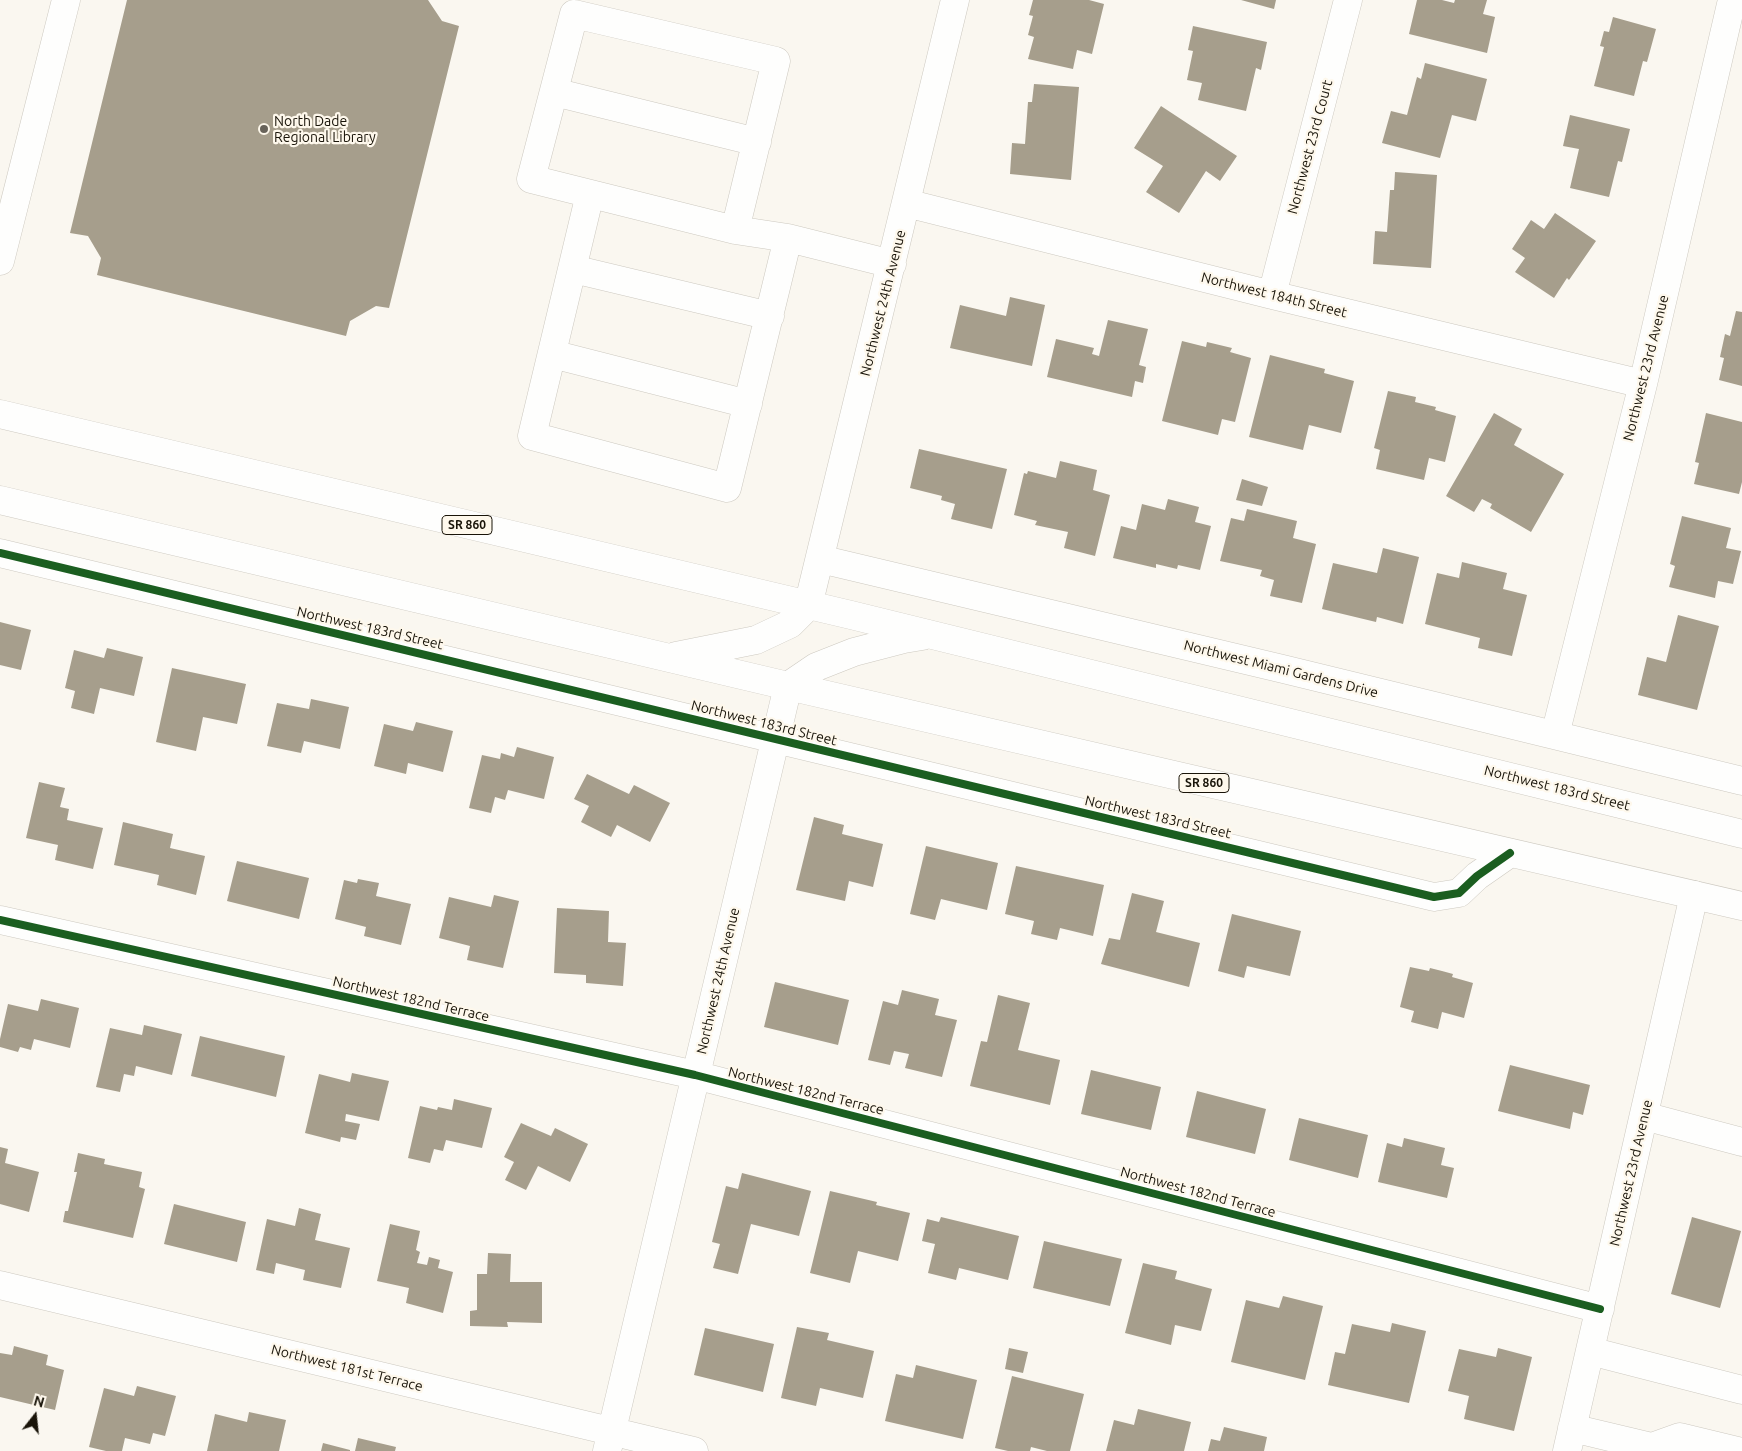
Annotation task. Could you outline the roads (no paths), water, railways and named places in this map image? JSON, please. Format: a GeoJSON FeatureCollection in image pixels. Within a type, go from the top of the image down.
{"type":"FeatureCollection","features":[{"type":"Feature","properties":{"kind":"street"},"geometry":{"type":"LineString","coordinates":[[0,261],[66,0]]}},
{"type":"Feature","properties":{"kind":"street","name":"Northwest 24th Avenue"},"geometry":{"type":"LineString","coordinates":[[808,606],[955,0]]}},
{"type":"Feature","properties":{"kind":"street","name":"Northwest 23rd Court"},"geometry":{"type":"LineString","coordinates":[[1272,295],[1348,0]]}},
{"type":"Feature","properties":{"kind":"street","name":"Northwest 23rd Avenue"},"geometry":{"type":"LineString","coordinates":[[1555,735],[1643,384],[1732,0]]}},
{"type":"Feature","properties":{"kind":"street"},"geometry":{"type":"LineString","coordinates":[[735,230],[776,62],[574,14],[531,179],[735,230],[788,238],[892,264]]}},
{"type":"Feature","properties":{"kind":"street"},"geometry":{"type":"LineString","coordinates":[[554,92],[757,142]]}},
{"type":"Feature","properties":{"kind":"street"},"geometry":{"type":"LineString","coordinates":[[590,194],[532,436],[728,488],[788,238]]}},
{"type":"Feature","properties":{"kind":"street","name":"Northwest 184th Street"},"geometry":{"type":"LineString","coordinates":[[906,203],[1272,295],[1643,384]]}},
{"type":"Feature","properties":{"kind":"street"},"geometry":{"type":"LineString","coordinates":[[573,269],[770,316]]}},
{"type":"Feature","properties":{"kind":"street"},"geometry":{"type":"LineString","coordinates":[[552,354],[748,404]]}},
{"type":"Feature","properties":{"kind":"street","name":"Northwest 183rd Street"},"geometry":{"type":"LineString","coordinates":[[0,414],[933,635],[1742,834]]}},
{"type":"Feature","properties":{"kind":"street","name":"SR 860"},"geometry":{"type":"LineString","coordinates":[[0,500],[788,686],[1742,906]]}},
{"type":"Feature","properties":{"kind":"street","name":"Northwest 183rd Street"},"geometry":{"type":"LineString","coordinates":[[0,552],[1434,897],[1459,894],[1477,876],[1510,853]]}},
{"type":"Feature","properties":{"kind":"street","name":"Northwest Miami Gardens Drive"},"geometry":{"type":"LineString","coordinates":[[820,559],[1301,673],[1742,781]]}},
{"type":"Feature","properties":{"kind":"street"},"geometry":{"type":"LineString","coordinates":[[667,657],[756,640],[790,624],[808,606]]}},
{"type":"Feature","properties":{"kind":"street"},"geometry":{"type":"LineString","coordinates":[[788,686],[816,668],[854,652],[904,638],[933,635]]}},
{"type":"Feature","properties":{"kind":"street","name":"Northwest 24th Avenue"},"geometry":{"type":"LineString","coordinates":[[610,1441],[788,686]]}},
{"type":"Feature","properties":{"kind":"street","name":"Northwest 23rd Avenue"},"geometry":{"type":"LineString","coordinates":[[1569,1439],[1694,895]]}},
{"type":"Feature","properties":{"kind":"street","name":"Northwest 182nd Terrace"},"geometry":{"type":"LineString","coordinates":[[0,920],[695,1075],[1600,1309]]}},
{"type":"Feature","properties":{"kind":"street"},"geometry":{"type":"LineString","coordinates":[[1644,1116],[1742,1142]]}},
{"type":"Feature","properties":{"kind":"street","name":"Northwest 181st Terrace"},"geometry":{"type":"LineString","coordinates":[[0,1285],[610,1441],[694,1451]]}},
{"type":"Feature","properties":{"kind":"street"},"geometry":{"type":"LineString","coordinates":[[1590,1351],[1742,1390]]}},
{"type":"Feature","properties":{"kind":"street"},"geometry":{"type":"LineString","coordinates":[[1569,1439],[1652,1449],[1680,1437],[1738,1451]]}},
{"type":"Feature","properties":{"kind":"place","name":"North Dade Regional Library"},"geometry":{"type":"Point","coordinates":[264,129]}}]}
